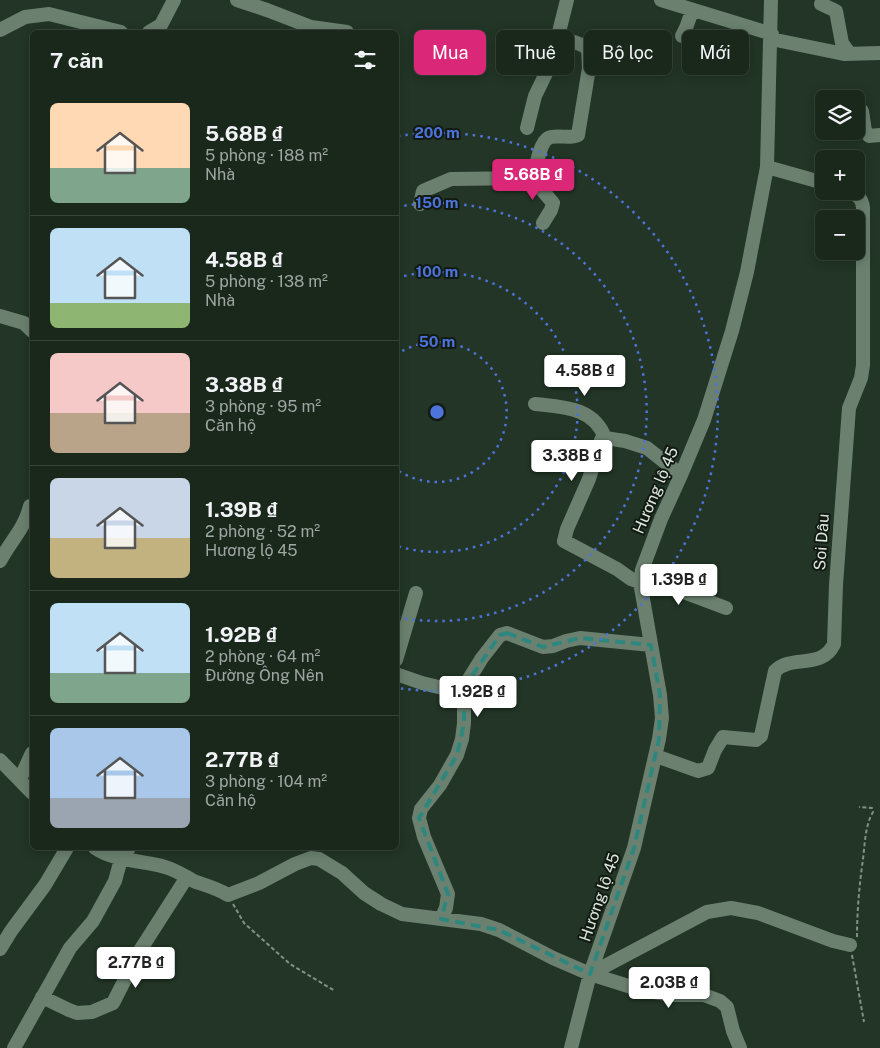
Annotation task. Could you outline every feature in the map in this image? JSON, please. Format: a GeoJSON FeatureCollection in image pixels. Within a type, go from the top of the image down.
{"type":"FeatureCollection","features":[{"type":"Feature","properties":{"kind":"street"},"geometry":{"type":"LineString","coordinates":[[152,30],[161,25],[174,0]]}},
{"type":"Feature","properties":{"kind":"street"},"geometry":{"type":"LineString","coordinates":[[237,0],[311,27],[333,30]]}},
{"type":"Feature","properties":{"kind":"street"},"geometry":{"type":"LineString","coordinates":[[560,30],[567,0]]}},
{"type":"Feature","properties":{"kind":"street"},"geometry":{"type":"LineString","coordinates":[[661,0],[771,36],[844,54],[880,53]]}},
{"type":"Feature","properties":{"kind":"street","name":"Hương lộ 45"},"geometry":{"type":"LineString","coordinates":[[571,1048],[590,974],[634,848],[656,756],[661,712],[659,687],[640,579],[661,519],[682,475],[704,420],[732,331],[747,272],[768,167],[772,0]]}},
{"type":"Feature","properties":{"kind":"street"},"geometry":{"type":"LineString","coordinates":[[820,4],[836,11],[842,43],[850,53]]}},
{"type":"Feature","properties":{"kind":"street"},"geometry":{"type":"LineString","coordinates":[[685,30],[692,10]]}},
{"type":"Feature","properties":{"kind":"street"},"geometry":{"type":"LineString","coordinates":[[0,30],[25,17],[50,14],[113,30]]}},
{"type":"Feature","properties":{"kind":"street"},"geometry":{"type":"LineString","coordinates":[[532,178],[545,140],[549,137],[567,138],[578,135],[589,68],[588,49],[574,42]]}},
{"type":"Feature","properties":{"kind":"street"},"geometry":{"type":"LineString","coordinates":[[527,128],[534,96],[545,75]]}},
{"type":"Feature","properties":{"kind":"street"},"geometry":{"type":"LineString","coordinates":[[865,131],[868,136],[880,135]]}},
{"type":"Feature","properties":{"kind":"street"},"geometry":{"type":"LineString","coordinates":[[768,167],[815,181]]}},
{"type":"Feature","properties":{"kind":"street"},"geometry":{"type":"LineString","coordinates":[[420,204],[423,190],[451,179],[532,178]]}},
{"type":"Feature","properties":{"kind":"street"},"geometry":{"type":"LineString","coordinates":[[532,178],[553,203],[543,223]]}},
{"type":"Feature","properties":{"kind":"street","name":"Soi Dâu"},"geometry":{"type":"LineString","coordinates":[[656,756],[698,771],[708,768],[715,750],[723,737],[756,740],[761,736],[775,671],[780,665],[817,659],[830,652],[834,644],[839,537],[849,408],[861,378],[863,365],[863,208],[861,200]]}},
{"type":"Feature","properties":{"kind":"street"},"geometry":{"type":"LineString","coordinates":[[1,320],[24,323],[30,329]]}},
{"type":"Feature","properties":{"kind":"street"},"geometry":{"type":"LineString","coordinates":[[535,404],[578,410],[592,418],[602,430],[605,438]]}},
{"type":"Feature","properties":{"kind":"street"},"geometry":{"type":"LineString","coordinates":[[682,475],[648,448],[625,441],[605,438],[601,440],[589,478],[567,529],[564,542],[617,569],[631,579],[640,579],[726,608]]}},
{"type":"Feature","properties":{"kind":"street"},"geometry":{"type":"LineString","coordinates":[[0,561],[8,545],[21,530],[30,506]]}},
{"type":"Feature","properties":{"kind":"street"},"geometry":{"type":"LineString","coordinates":[[399,650],[416,593]]}},
{"type":"Feature","properties":{"kind":"street"},"geometry":{"type":"LineString","coordinates":[[441,919],[446,908],[448,894],[419,818],[421,809],[440,785],[456,755],[462,739],[464,723],[464,687],[482,658],[500,635],[507,633],[543,647],[580,638],[651,646]]}},
{"type":"Feature","properties":{"kind":"street"},"geometry":{"type":"LineString","coordinates":[[399,675],[463,693]]}},
{"type":"Feature","properties":{"kind":"street"},"geometry":{"type":"LineString","coordinates":[[20,780],[30,758]]}},
{"type":"Feature","properties":{"kind":"street"},"geometry":{"type":"LineString","coordinates":[[0,760],[30,791]]}},
{"type":"Feature","properties":{"kind":"street"},"geometry":{"type":"LineString","coordinates":[[0,949],[45,885],[66,850]]}},
{"type":"Feature","properties":{"kind":"street"},"geometry":{"type":"LineString","coordinates":[[107,850],[125,853],[144,862],[168,868],[228,895],[259,883],[295,864],[311,858],[319,859],[342,873],[364,893],[402,914],[481,924],[499,930],[553,958],[590,974],[641,990],[672,995],[704,995],[720,1001],[726,1007],[740,1048]]}},
{"type":"Feature","properties":{"kind":"street"},"geometry":{"type":"LineString","coordinates":[[14,1048],[70,948],[93,921],[114,881],[125,853]]}},
{"type":"Feature","properties":{"kind":"street"},"geometry":{"type":"LineString","coordinates":[[42,997],[77,1013],[92,1012],[112,1003],[139,952],[187,877]]}},
{"type":"Feature","properties":{"kind":"street"},"geometry":{"type":"LineString","coordinates":[[590,974],[707,912],[731,908],[758,913],[833,941],[850,945]]}},
{"type":"Feature","properties":{"kind":"path"},"geometry":{"type":"LineString","coordinates":[[859,808],[872,808],[873,812],[870,816],[864,844],[859,887],[857,940],[850,945],[864,1022]]}},
{"type":"Feature","properties":{"kind":"path"},"geometry":{"type":"LineString","coordinates":[[228,895],[244,922],[290,964],[336,991]]}},
{"type":"Feature","properties":{"kind":"highlighted area"},"geometry":{"type":"Polygon","coordinates":[[[507,633],[543,647],[580,638],[651,645],[660,695],[659,739],[634,848],[590,974],[499,930],[441,919],[448,894],[419,818],[457,755],[464,723],[464,687],[500,635],[507,633]]]}}]}
